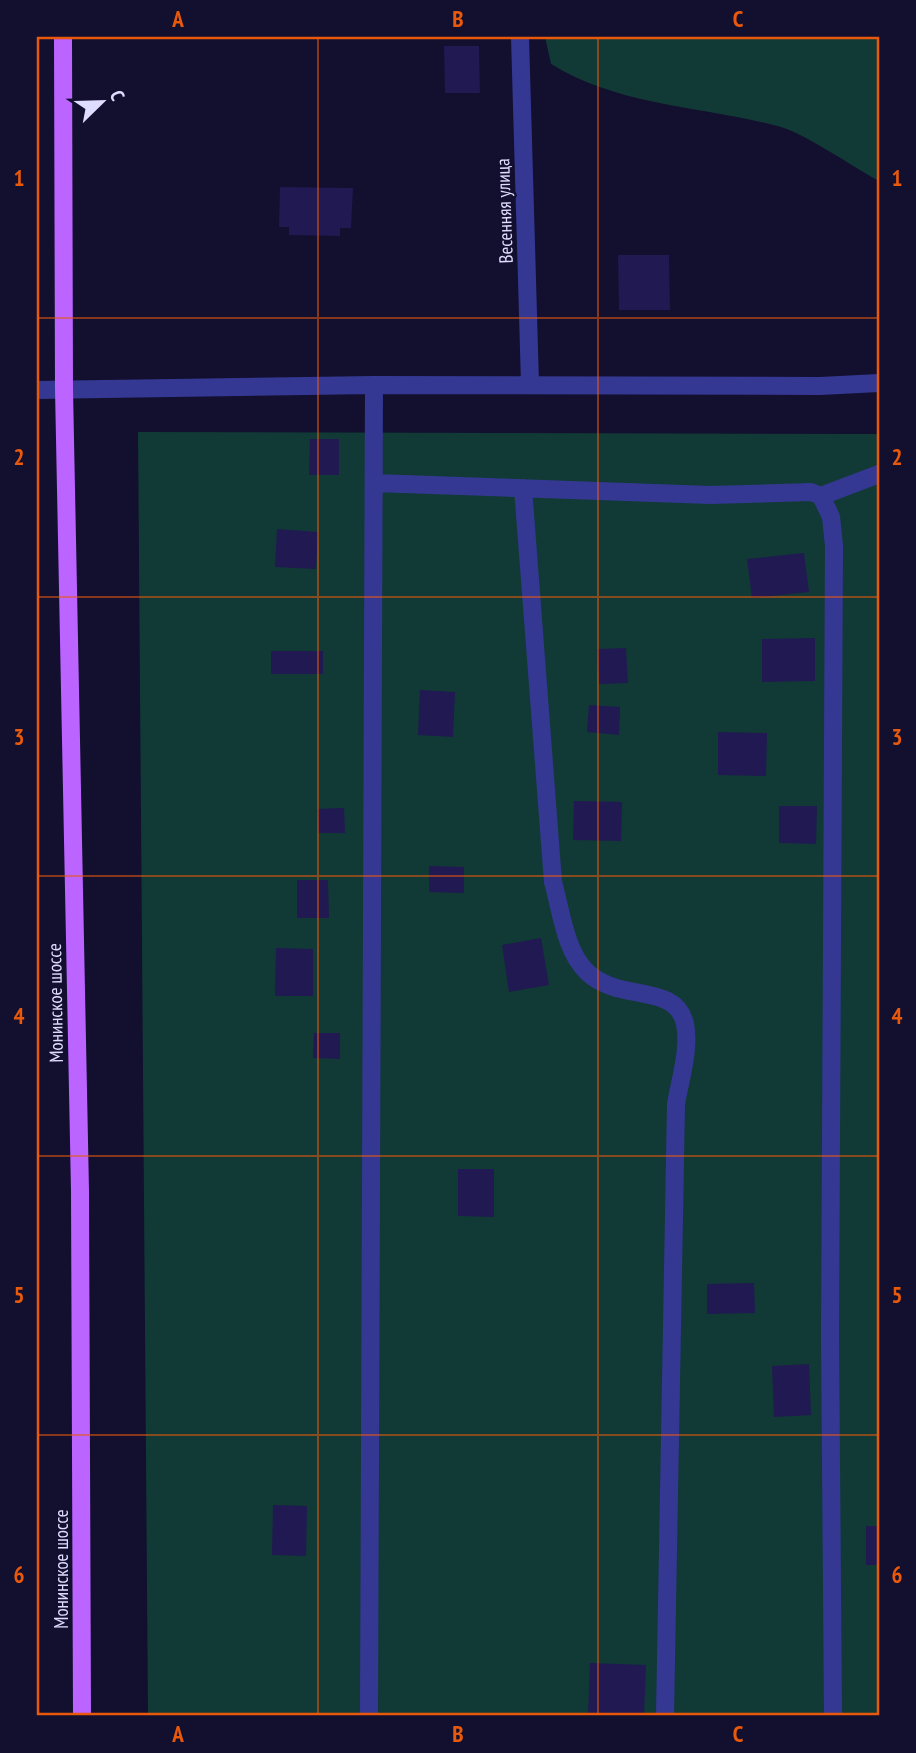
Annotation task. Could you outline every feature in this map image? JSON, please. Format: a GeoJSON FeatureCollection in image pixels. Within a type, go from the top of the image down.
{"type":"FeatureCollection","features":[{"type":"Feature","properties":{"kind":"main road","name":"Монинское шоссе"},"geometry":{"type":"LineString","coordinates":[[63,37],[64,389],[80,1178],[82,1716]]}},
{"type":"Feature","properties":{"kind":"street","name":"Весенняя улица"},"geometry":{"type":"LineString","coordinates":[[520,37],[530,384]]}},
{"type":"Feature","properties":{"kind":"street"},"geometry":{"type":"LineString","coordinates":[[37,390],[530,384],[820,386],[879,383]]}},
{"type":"Feature","properties":{"kind":"street"},"geometry":{"type":"LineString","coordinates":[[369,1716],[374,385]]}},
{"type":"Feature","properties":{"kind":"street"},"geometry":{"type":"LineString","coordinates":[[375,483],[710,495],[787,491],[811,492],[821,496],[879,474]]}},
{"type":"Feature","properties":{"kind":"street"},"geometry":{"type":"LineString","coordinates":[[523,488],[553,882],[567,933],[578,961],[587,973],[610,988],[663,997],[676,1003],[685,1023],[685,1048],[676,1104],[665,1716]]}},
{"type":"Feature","properties":{"kind":"street"},"geometry":{"type":"LineString","coordinates":[[821,496],[831,517],[834,546],[830,1308],[833,1716]]}},
{"type":"Feature","properties":{"kind":"green space"},"geometry":{"type":"Polygon","coordinates":[[[545,37],[879,37],[879,181],[817,144],[781,127],[634,97],[578,78],[551,64],[545,37]]]}},
{"type":"Feature","properties":{"kind":"green space"},"geometry":{"type":"Polygon","coordinates":[[[138,432],[879,434],[879,1716],[148,1716],[138,432]]]}},
{"type":"Feature","properties":{"kind":"building"},"geometry":{"type":"Polygon","coordinates":[[[444,46],[479,46],[480,93],[445,93],[444,46]]]}},
{"type":"Feature","properties":{"kind":"building"},"geometry":{"type":"Polygon","coordinates":[[[280,187],[353,188],[351,228],[340,228],[340,236],[289,235],[289,227],[279,227],[280,187]]]}},
{"type":"Feature","properties":{"kind":"building"},"geometry":{"type":"Polygon","coordinates":[[[618,255],[669,255],[670,310],[619,310],[618,255]]]}},
{"type":"Feature","properties":{"kind":"building"},"geometry":{"type":"Polygon","coordinates":[[[310,439],[339,439],[339,475],[309,475],[310,439]]]}},
{"type":"Feature","properties":{"kind":"building"},"geometry":{"type":"Polygon","coordinates":[[[277,529],[318,532],[316,569],[275,567],[277,529]]]}},
{"type":"Feature","properties":{"kind":"building"},"geometry":{"type":"Polygon","coordinates":[[[804,553],[809,592],[752,598],[747,559],[804,553]]]}},
{"type":"Feature","properties":{"kind":"building"},"geometry":{"type":"Polygon","coordinates":[[[815,638],[815,681],[762,682],[762,639],[815,638]]]}},
{"type":"Feature","properties":{"kind":"building"},"geometry":{"type":"Polygon","coordinates":[[[626,648],[628,683],[599,684],[597,649],[626,648]]]}},
{"type":"Feature","properties":{"kind":"building"},"geometry":{"type":"Polygon","coordinates":[[[271,651],[323,651],[323,674],[271,674],[271,651]]]}},
{"type":"Feature","properties":{"kind":"building"},"geometry":{"type":"Polygon","coordinates":[[[420,690],[455,692],[453,737],[418,735],[420,690]]]}},
{"type":"Feature","properties":{"kind":"building"},"geometry":{"type":"Polygon","coordinates":[[[589,705],[620,707],[619,735],[587,732],[589,705]]]}},
{"type":"Feature","properties":{"kind":"building"},"geometry":{"type":"Polygon","coordinates":[[[718,732],[767,733],[766,776],[718,775],[718,732]]]}},
{"type":"Feature","properties":{"kind":"building"},"geometry":{"type":"Polygon","coordinates":[[[574,801],[622,802],[621,841],[573,840],[574,801]]]}},
{"type":"Feature","properties":{"kind":"building"},"geometry":{"type":"Polygon","coordinates":[[[779,806],[817,806],[816,844],[779,843],[779,806]]]}},
{"type":"Feature","properties":{"kind":"building"},"geometry":{"type":"Polygon","coordinates":[[[344,808],[345,833],[318,833],[317,809],[344,808]]]}},
{"type":"Feature","properties":{"kind":"building"},"geometry":{"type":"Polygon","coordinates":[[[429,866],[464,867],[464,893],[429,892],[429,866]]]}},
{"type":"Feature","properties":{"kind":"building"},"geometry":{"type":"Polygon","coordinates":[[[297,880],[328,880],[329,918],[297,918],[297,880]]]}},
{"type":"Feature","properties":{"kind":"building"},"geometry":{"type":"Polygon","coordinates":[[[541,938],[549,985],[509,992],[502,945],[541,938]]]}},
{"type":"Feature","properties":{"kind":"building"},"geometry":{"type":"Polygon","coordinates":[[[276,948],[313,949],[313,996],[275,996],[276,948]]]}},
{"type":"Feature","properties":{"kind":"building"},"geometry":{"type":"Polygon","coordinates":[[[314,1033],[340,1033],[340,1059],[313,1058],[314,1033]]]}},
{"type":"Feature","properties":{"kind":"building"},"geometry":{"type":"Polygon","coordinates":[[[458,1169],[494,1169],[494,1217],[458,1216],[458,1169]]]}},
{"type":"Feature","properties":{"kind":"building"},"geometry":{"type":"Polygon","coordinates":[[[754,1283],[755,1313],[707,1314],[707,1284],[754,1283]]]}},
{"type":"Feature","properties":{"kind":"building"},"geometry":{"type":"Polygon","coordinates":[[[809,1364],[811,1415],[774,1417],[772,1366],[809,1364]]]}},
{"type":"Feature","properties":{"kind":"building"},"geometry":{"type":"Polygon","coordinates":[[[273,1505],[307,1506],[306,1556],[272,1555],[273,1505]]]}},
{"type":"Feature","properties":{"kind":"building"},"geometry":{"type":"Polygon","coordinates":[[[866,1526],[879,1526],[879,1565],[866,1565],[866,1526]]]}},
{"type":"Feature","properties":{"kind":"building"},"geometry":{"type":"Polygon","coordinates":[[[590,1663],[646,1665],[644,1716],[588,1716],[590,1663]]]}}]}
